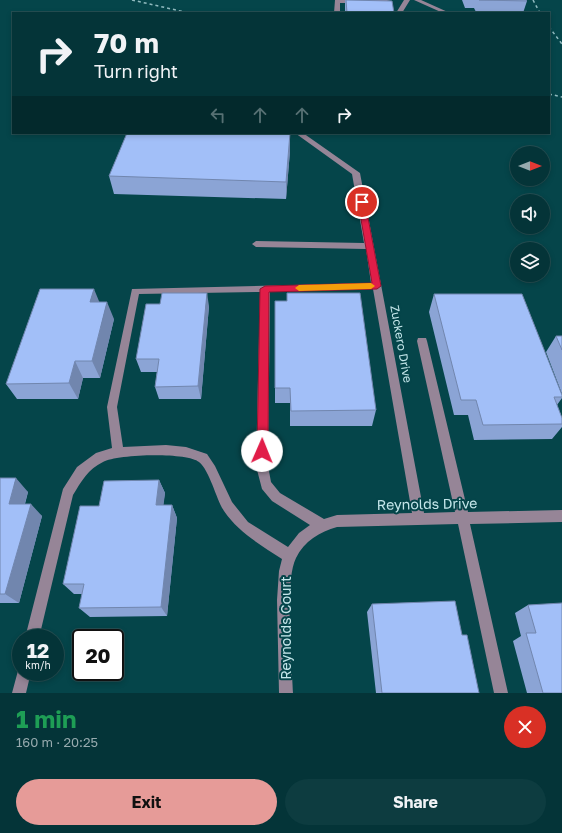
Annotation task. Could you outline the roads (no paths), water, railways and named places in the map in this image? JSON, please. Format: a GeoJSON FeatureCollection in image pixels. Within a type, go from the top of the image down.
{"type":"FeatureCollection","features":[{"type":"Feature","properties":{"kind":"street"},"geometry":{"type":"LineString","coordinates":[[337,12],[337,1],[378,2],[388,0]]}},
{"type":"Feature","properties":{"kind":"street"},"geometry":{"type":"LineString","coordinates":[[400,12],[407,0]]}},
{"type":"Feature","properties":{"kind":"street"},"geometry":{"type":"LineString","coordinates":[[416,0],[445,12]]}},
{"type":"Feature","properties":{"kind":"street","name":"Zuckero Drive"},"geometry":{"type":"LineString","coordinates":[[299,134],[356,173],[419,519]]}},
{"type":"Feature","properties":{"kind":"street"},"geometry":{"type":"LineString","coordinates":[[256,244],[370,246]]}},
{"type":"Feature","properties":{"kind":"street"},"geometry":{"type":"LineString","coordinates":[[118,452],[112,407],[136,291],[377,286]]}},
{"type":"Feature","properties":{"kind":"street"},"geometry":{"type":"LineString","coordinates":[[265,289],[262,466],[266,485],[276,497],[322,525]]}},
{"type":"Feature","properties":{"kind":"street"},"geometry":{"type":"LineString","coordinates":[[422,341],[446,437],[462,518],[501,693]]}},
{"type":"Feature","properties":{"kind":"street"},"geometry":{"type":"LineString","coordinates":[[34,629],[66,493],[82,471],[100,457],[118,452],[166,450],[186,452],[203,458],[211,470],[228,506],[244,526],[289,556]]}},
{"type":"Feature","properties":{"kind":"street","name":"Reynolds Drive"},"geometry":{"type":"LineString","coordinates":[[299,542],[322,525],[338,521],[562,516]]}},
{"type":"Feature","properties":{"kind":"street","name":"Reynolds Court"},"geometry":{"type":"LineString","coordinates":[[286,693],[284,603],[285,579],[289,556],[299,542]]}},
{"type":"Feature","properties":{"kind":"street"},"geometry":{"type":"LineString","coordinates":[[19,693],[22,681]]}},
{"type":"Feature","properties":{"kind":"railway"},"geometry":{"type":"LineString","coordinates":[[132,0],[185,12]]}},
{"type":"Feature","properties":{"kind":"railway"},"geometry":{"type":"LineString","coordinates":[[533,0],[539,12]]}},
{"type":"Feature","properties":{"kind":"railway"},"geometry":{"type":"LineString","coordinates":[[550,28],[562,44]]}},
{"type":"Feature","properties":{"kind":"railway"},"geometry":{"type":"LineString","coordinates":[[550,94],[562,97]]}}]}
